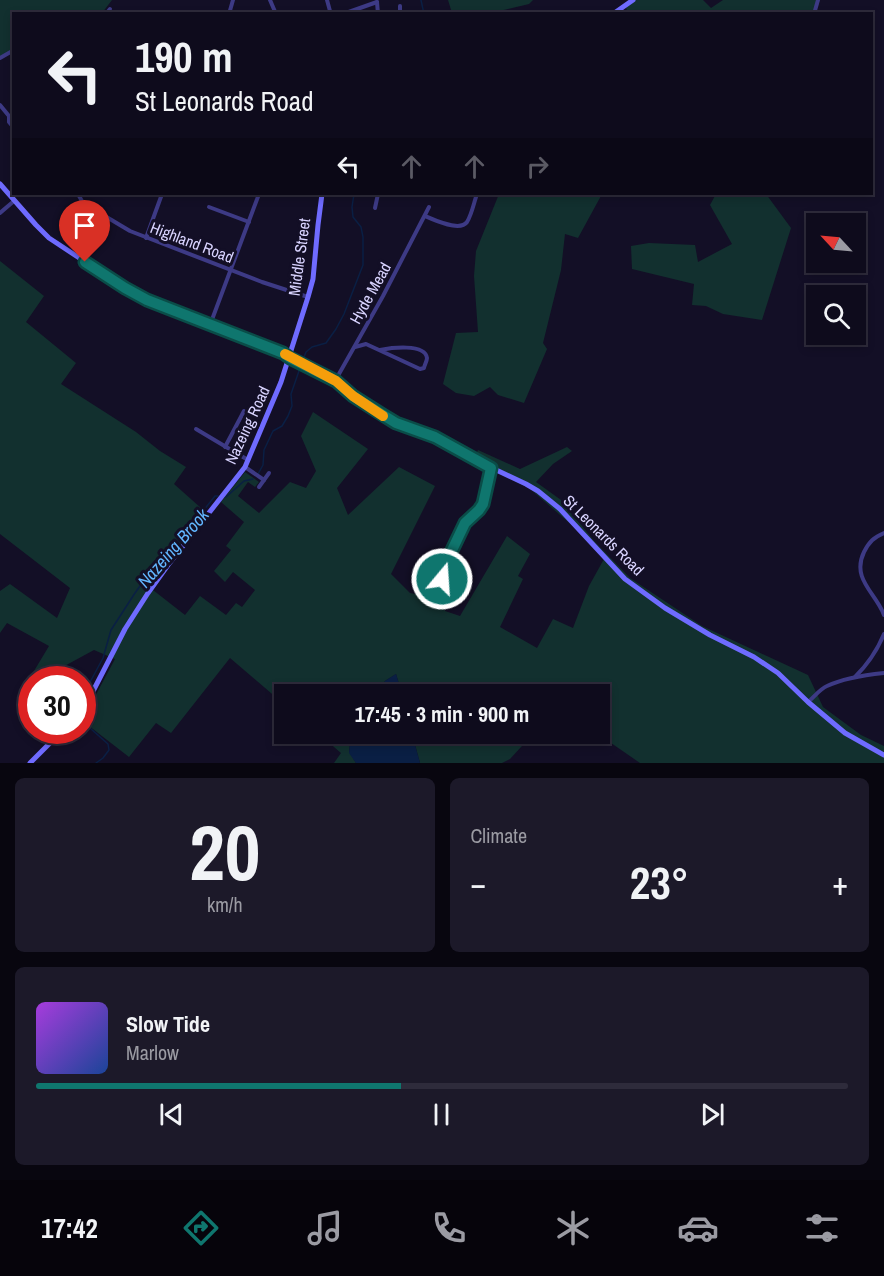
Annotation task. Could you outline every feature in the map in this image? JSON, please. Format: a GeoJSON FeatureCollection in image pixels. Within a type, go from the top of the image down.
{"type":"FeatureCollection","features":[{"type":"Feature","properties":{"kind":"main road"},"geometry":{"type":"LineString","coordinates":[[617,12],[633,0]]}},
{"type":"Feature","properties":{"kind":"main road","name":"St Leonards Road"},"geometry":{"type":"LineString","coordinates":[[0,184],[49,238],[105,276],[147,300],[283,353],[336,381],[353,396],[396,423],[435,437],[491,468],[526,484],[560,509],[625,579],[665,608],[710,635],[754,657],[778,673],[808,702],[845,732],[884,755]]}},
{"type":"Feature","properties":{"kind":"main road","name":"Middle Street"},"geometry":{"type":"LineString","coordinates":[[290,358],[309,297],[322,195]]}},
{"type":"Feature","properties":{"kind":"main road","name":"Nazeing Road"},"geometry":{"type":"LineString","coordinates":[[96,686],[125,629],[148,592],[245,467],[290,358]]}},
{"type":"Feature","properties":{"kind":"main road"},"geometry":{"type":"LineString","coordinates":[[30,763],[49,744]]}},
{"type":"Feature","properties":{"kind":"street"},"geometry":{"type":"LineString","coordinates":[[348,12],[377,1]]}},
{"type":"Feature","properties":{"kind":"street"},"geometry":{"type":"LineString","coordinates":[[400,6],[400,12]]}},
{"type":"Feature","properties":{"kind":"street"},"geometry":{"type":"LineString","coordinates":[[0,105],[9,116],[12,126]]}},
{"type":"Feature","properties":{"kind":"street","name":"Highland Road"},"geometry":{"type":"LineString","coordinates":[[79,195],[83,203],[130,231],[262,282],[309,297]]}},
{"type":"Feature","properties":{"kind":"street"},"geometry":{"type":"LineString","coordinates":[[146,238],[162,195]]}},
{"type":"Feature","properties":{"kind":"street"},"geometry":{"type":"LineString","coordinates":[[210,325],[259,195]]}},
{"type":"Feature","properties":{"kind":"street"},"geometry":{"type":"LineString","coordinates":[[375,208],[378,195]]}},
{"type":"Feature","properties":{"kind":"street"},"geometry":{"type":"LineString","coordinates":[[425,216],[441,223],[464,225],[468,221],[475,195]]}},
{"type":"Feature","properties":{"kind":"street"},"geometry":{"type":"LineString","coordinates":[[0,213],[14,201]]}},
{"type":"Feature","properties":{"kind":"street"},"geometry":{"type":"LineString","coordinates":[[209,207],[249,222]]}},
{"type":"Feature","properties":{"kind":"street","name":"Hyde Mead"},"geometry":{"type":"LineString","coordinates":[[336,381],[429,207]]}},
{"type":"Feature","properties":{"kind":"street"},"geometry":{"type":"LineString","coordinates":[[362,332],[366,344]]}},
{"type":"Feature","properties":{"kind":"street"},"geometry":{"type":"LineString","coordinates":[[355,346],[366,344],[420,369],[427,361],[425,354],[414,348],[380,350]]}},
{"type":"Feature","properties":{"kind":"street"},"geometry":{"type":"LineString","coordinates":[[225,447],[244,411]]}},
{"type":"Feature","properties":{"kind":"street"},"geometry":{"type":"LineString","coordinates":[[196,429],[248,460]]}},
{"type":"Feature","properties":{"kind":"street"},"geometry":{"type":"LineString","coordinates":[[245,467],[264,480]]}},
{"type":"Feature","properties":{"kind":"street"},"geometry":{"type":"LineString","coordinates":[[450,590],[444,585],[442,579],[444,567],[465,523],[483,504],[491,468]]}},
{"type":"Feature","properties":{"kind":"street"},"geometry":{"type":"LineString","coordinates":[[259,487],[269,473]]}},
{"type":"Feature","properties":{"kind":"street"},"geometry":{"type":"LineString","coordinates":[[884,533],[868,545],[861,557],[860,565],[865,584],[879,603],[884,615]]}},
{"type":"Feature","properties":{"kind":"street"},"geometry":{"type":"LineString","coordinates":[[854,677],[865,667],[879,647],[884,634]]}},
{"type":"Feature","properties":{"kind":"street"},"geometry":{"type":"LineString","coordinates":[[865,667],[868,675]]}},
{"type":"Feature","properties":{"kind":"street"},"geometry":{"type":"LineString","coordinates":[[808,702],[827,686],[854,677],[884,673]]}},
{"type":"Feature","properties":{"kind":"green space"},"geometry":{"type":"Polygon","coordinates":[[[0,0],[112,0],[103,12],[12,12],[12,51],[0,58],[0,0]]]}},
{"type":"Feature","properties":{"kind":"green space"},"geometry":{"type":"Polygon","coordinates":[[[448,0],[533,0],[529,4],[495,12],[452,12],[448,0]]]}},
{"type":"Feature","properties":{"kind":"green space"},"geometry":{"type":"Polygon","coordinates":[[[633,0],[703,0],[711,8],[723,0],[820,0],[816,12],[628,12],[626,8],[633,0]]]}},
{"type":"Feature","properties":{"kind":"green space"},"geometry":{"type":"Polygon","coordinates":[[[499,195],[601,195],[578,238],[565,234],[561,270],[543,343],[547,349],[524,403],[498,395],[490,387],[474,396],[456,393],[443,384],[456,333],[478,332],[474,276],[476,251],[499,195]]]}},
{"type":"Feature","properties":{"kind":"green space"},"geometry":{"type":"Polygon","coordinates":[[[715,195],[767,195],[791,228],[762,320],[723,314],[706,306],[692,305],[694,284],[632,269],[631,246],[649,243],[695,245],[698,262],[732,244],[710,205],[715,195]]]}},
{"type":"Feature","properties":{"kind":"green space"},"geometry":{"type":"Polygon","coordinates":[[[0,261],[44,296],[26,322],[76,363],[61,384],[186,467],[174,484],[210,516],[153,590],[185,615],[200,596],[226,615],[236,603],[242,607],[255,590],[233,572],[225,582],[214,571],[231,550],[226,546],[244,522],[221,502],[245,472],[259,482],[255,487],[248,482],[238,496],[259,513],[290,482],[306,488],[316,471],[301,436],[313,412],[368,449],[337,488],[348,515],[399,467],[435,486],[391,574],[410,593],[431,597],[443,604],[445,611],[460,616],[507,536],[530,554],[518,576],[523,579],[500,627],[537,648],[553,619],[573,628],[589,586],[604,559],[590,541],[529,488],[473,461],[478,450],[520,469],[567,447],[572,451],[553,464],[536,482],[561,500],[595,542],[630,578],[702,626],[808,675],[823,707],[861,735],[884,746],[884,763],[640,763],[610,742],[610,684],[399,684],[396,674],[383,684],[274,684],[274,696],[230,658],[171,733],[156,723],[129,757],[96,731],[96,695],[115,659],[94,650],[65,666],[37,666],[49,646],[7,623],[0,633],[0,591],[10,584],[57,618],[70,588],[0,534],[0,261]]]}},
{"type":"Feature","properties":{"kind":"green space"},"geometry":{"type":"Polygon","coordinates":[[[331,744],[350,744],[349,752],[356,763],[334,763],[341,753],[331,744]]]}},
{"type":"Feature","properties":{"kind":"green space"},"geometry":{"type":"Polygon","coordinates":[[[415,744],[524,744],[510,759],[502,763],[420,763],[415,744]]]}},
{"type":"Feature","properties":{"kind":"water"},"geometry":{"type":"Polygon","coordinates":[[[396,674],[399,684],[383,684],[396,674]]]}},
{"type":"Feature","properties":{"kind":"water"},"geometry":{"type":"Polygon","coordinates":[[[350,744],[415,744],[420,763],[356,763],[349,753],[350,744]]]}},
{"type":"Feature","properties":{"kind":"waterway","name":"Nazeing Brook"},"geometry":{"type":"LineString","coordinates":[[421,0],[424,12]]}},
{"type":"Feature","properties":{"kind":"waterway","name":"Nazeing Brook"},"geometry":{"type":"LineString","coordinates":[[303,360],[306,352],[312,347],[326,343],[336,329],[363,265],[361,227],[353,217],[354,195]]}},
{"type":"Feature","properties":{"kind":"waterway","name":"Nazeing Brook"},"geometry":{"type":"LineString","coordinates":[[258,474],[263,465],[264,450],[273,431],[282,426],[292,406],[291,394],[300,368]]}},
{"type":"Feature","properties":{"kind":"waterway","name":"Nazeing Brook"},"geometry":{"type":"LineString","coordinates":[[226,497],[244,481],[253,479]]}},
{"type":"Feature","properties":{"kind":"waterway","name":"Nazeing Brook"},"geometry":{"type":"LineString","coordinates":[[96,671],[103,658],[111,630],[135,593],[155,565],[184,535],[215,496],[218,496]]}},
{"type":"Feature","properties":{"kind":"waterway","name":"Nazeing Brook"},"geometry":{"type":"LineString","coordinates":[[96,733],[108,744],[109,750],[96,763]]}},
{"type":"Feature","properties":{"kind":"slow traffic"},"geometry":{"type":"LineString","coordinates":[[285,354],[336,381],[353,396],[383,416]]}},
{"type":"Feature","properties":{"kind":"route"},"geometry":{"type":"LineString","coordinates":[[85,262],[147,300],[283,353],[336,381],[353,396],[396,423],[435,437],[491,468],[483,504],[465,523],[444,567],[442,579]]}}]}
